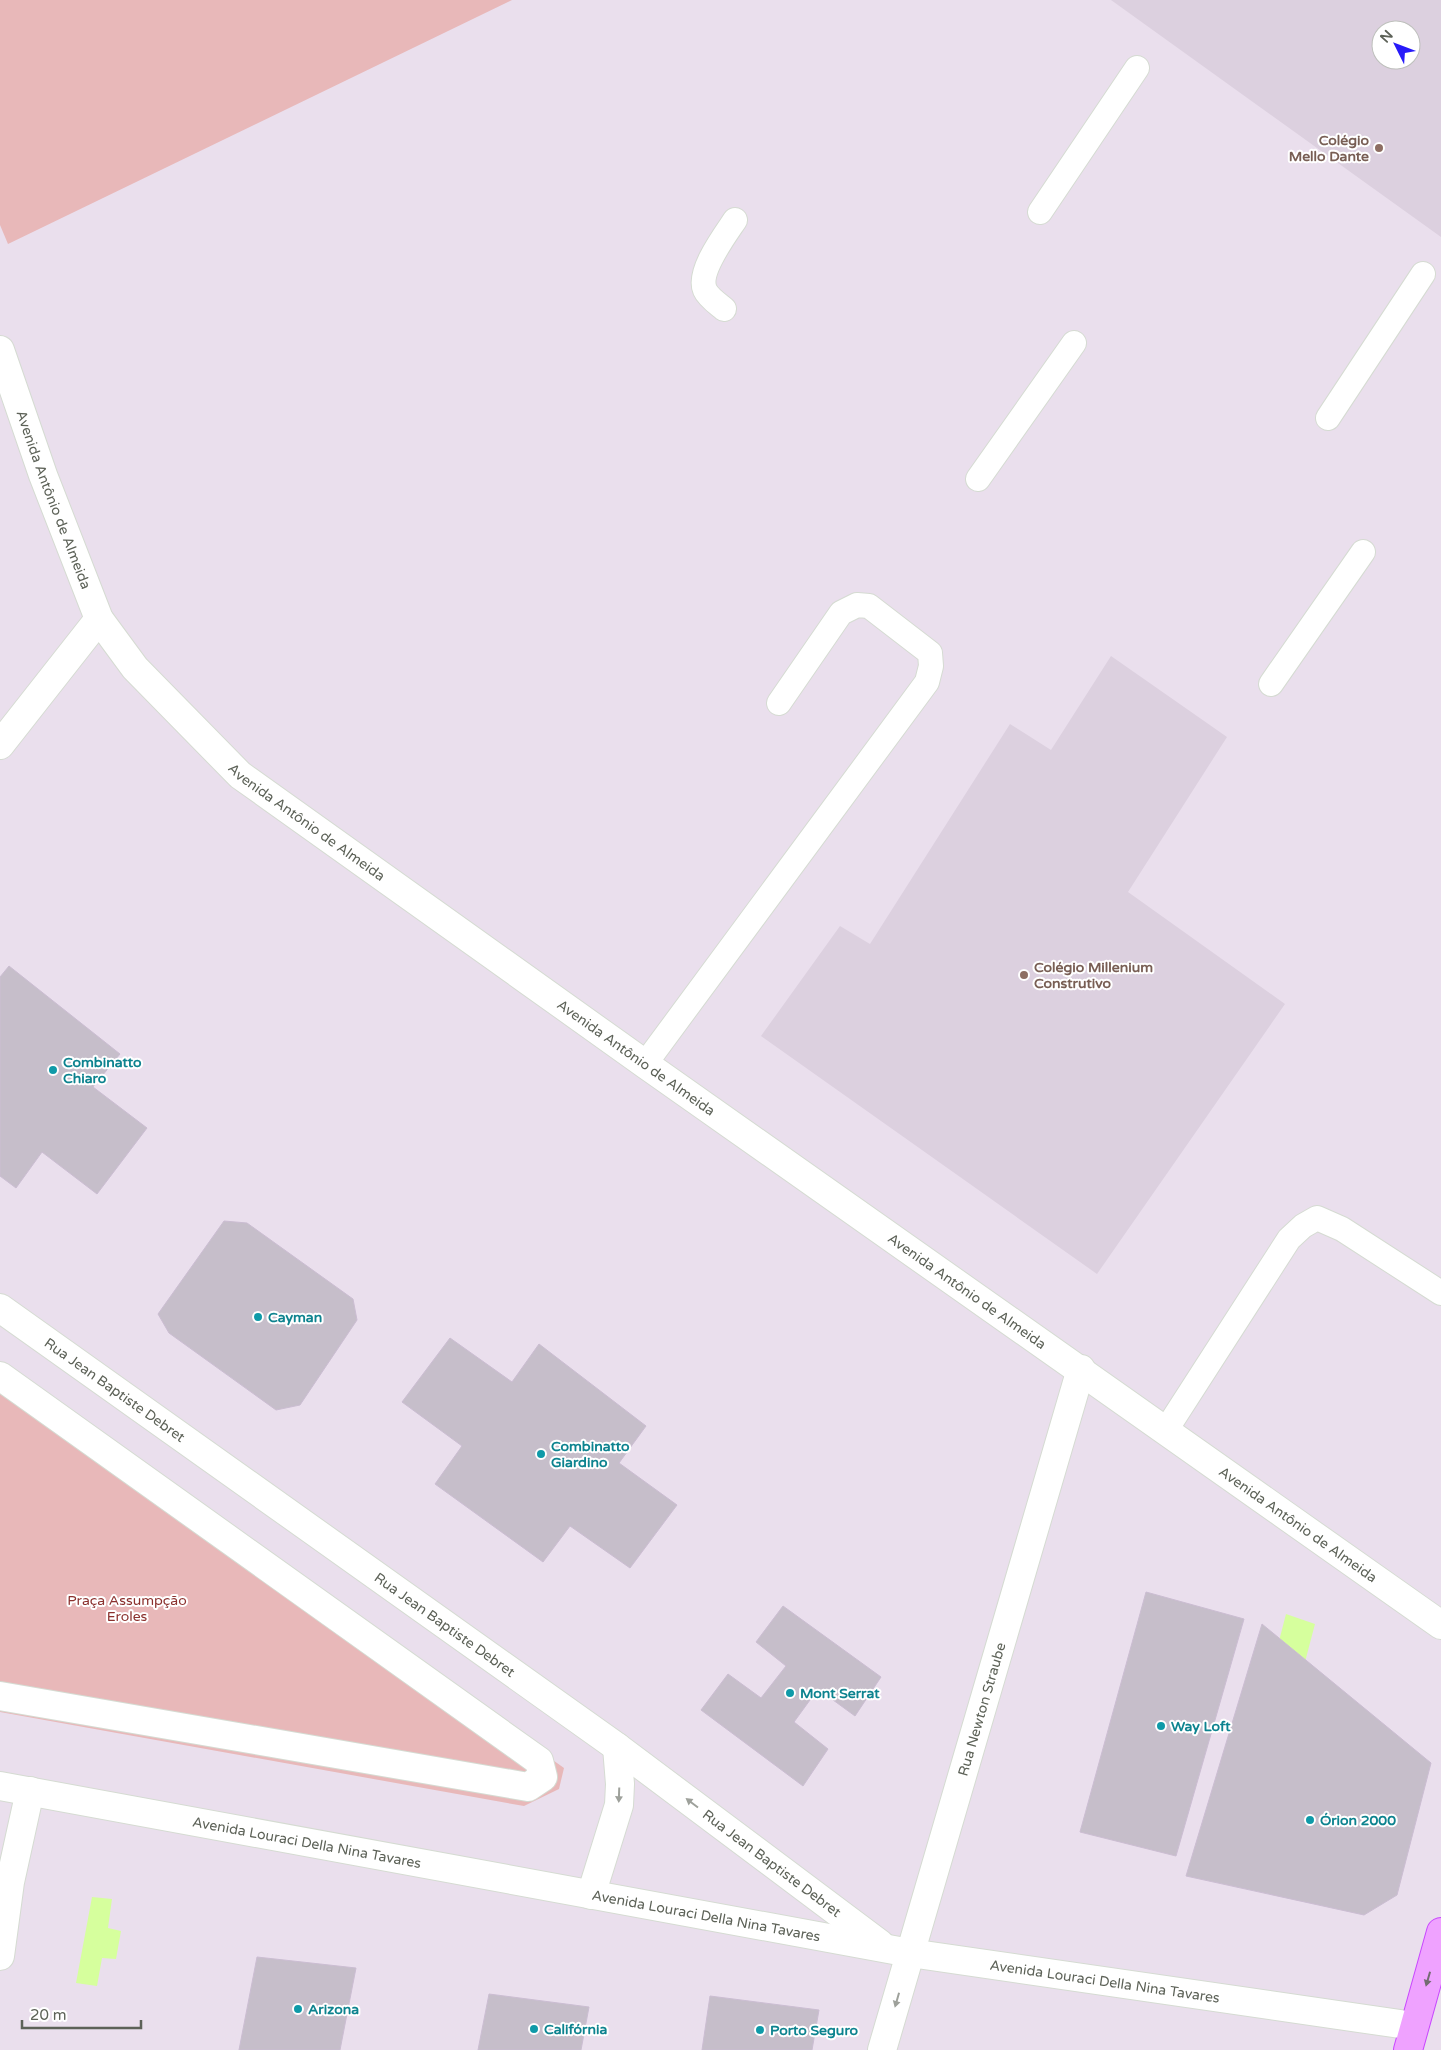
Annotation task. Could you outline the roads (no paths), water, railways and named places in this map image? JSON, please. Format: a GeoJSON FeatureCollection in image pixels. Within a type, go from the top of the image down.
{"type":"FeatureCollection","features":[{"type":"Feature","properties":{"kind":"main road"},"geometry":{"type":"LineString","coordinates":[[1411,2038],[1441,1932]]}},
{"type":"Feature","properties":{"kind":"street","name":"Avenida Antônio de Almeida"},"geometry":{"type":"LineString","coordinates":[[0,350],[43,475],[99,619],[135,668],[240,775],[645,1064],[1441,1625]]}},
{"type":"Feature","properties":{"kind":"street"},"geometry":{"type":"LineString","coordinates":[[0,745],[99,619]]}},
{"type":"Feature","properties":{"kind":"street","name":"Rua Jean Baptiste Debret"},"geometry":{"type":"LineString","coordinates":[[0,1308],[617,1747],[898,1950]]}},
{"type":"Feature","properties":{"kind":"street","name":"Rua Newton Straube"},"geometry":{"type":"LineString","coordinates":[[882,2050],[898,1950],[1081,1370]]}},
{"type":"Feature","properties":{"kind":"street"},"geometry":{"type":"LineString","coordinates":[[0,1376],[539,1761],[542,1777],[528,1787],[0,1696]]}},
{"type":"Feature","properties":{"kind":"street"},"geometry":{"type":"LineString","coordinates":[[591,1895],[619,1805],[620,1784],[617,1747]]}},
{"type":"Feature","properties":{"kind":"street","name":"Avenida Louraci Della Nina Tavares"},"geometry":{"type":"LineString","coordinates":[[0,1786],[898,1950],[1411,2038]]}},
{"type":"Feature","properties":{"kind":"street"},"geometry":{"type":"LineString","coordinates":[[0,1956],[10,1882],[30,1791]]}},
{"type":"Feature","properties":{"kind":"lane"},"geometry":{"type":"LineString","coordinates":[[1040,212],[1137,68]]}},
{"type":"Feature","properties":{"kind":"lane"},"geometry":{"type":"LineString","coordinates":[[724,309],[705,290],[703,278],[709,263],[735,220]]}},
{"type":"Feature","properties":{"kind":"lane"},"geometry":{"type":"LineString","coordinates":[[1328,418],[1423,274]]}},
{"type":"Feature","properties":{"kind":"lane"},"geometry":{"type":"LineString","coordinates":[[978,479],[1074,343]]}},
{"type":"Feature","properties":{"kind":"lane"},"geometry":{"type":"LineString","coordinates":[[1271,684],[1363,552]]}},
{"type":"Feature","properties":{"kind":"lane"},"geometry":{"type":"LineString","coordinates":[[645,1064],[927,682],[931,666],[930,653],[869,606],[857,605],[841,613],[779,703]]}},
{"type":"Feature","properties":{"kind":"lane"},"geometry":{"type":"LineString","coordinates":[[1166,1430],[1289,1239],[1303,1226],[1317,1218],[1342,1229],[1441,1293]]}},
{"type":"Feature","properties":{"kind":"place","name":"Colégio Mello Dante"},"geometry":{"type":"Point","coordinates":[1379,148]}},
{"type":"Feature","properties":{"kind":"place","name":"Colégio Millenium Construtivo"},"geometry":{"type":"Point","coordinates":[1024,975]}},
{"type":"Feature","properties":{"kind":"place","name":"Combinatto Chiaro"},"geometry":{"type":"Point","coordinates":[53,1070]}},
{"type":"Feature","properties":{"kind":"place","name":"Cayman"},"geometry":{"type":"Point","coordinates":[258,1317]}},
{"type":"Feature","properties":{"kind":"place","name":"Combinatto Giardino"},"geometry":{"type":"Point","coordinates":[541,1454]}},
{"type":"Feature","properties":{"kind":"place","name":"Mont Serrat"},"geometry":{"type":"Point","coordinates":[790,1693]}},
{"type":"Feature","properties":{"kind":"place","name":"Way Loft"},"geometry":{"type":"Point","coordinates":[1161,1726]}},
{"type":"Feature","properties":{"kind":"place","name":"Órion 2000"},"geometry":{"type":"Point","coordinates":[1310,1820]}},
{"type":"Feature","properties":{"kind":"place","name":"Arizona"},"geometry":{"type":"Point","coordinates":[298,2009]}},
{"type":"Feature","properties":{"kind":"place","name":"Califórnia"},"geometry":{"type":"Point","coordinates":[534,2029]}},
{"type":"Feature","properties":{"kind":"place","name":"Porto Seguro"},"geometry":{"type":"Point","coordinates":[760,2030]}},
{"type":"Feature","properties":{"kind":"park label","name":"Praça Assumpção Eroles"},"geometry":{"type":"Point","coordinates":[127,1608]}}]}
